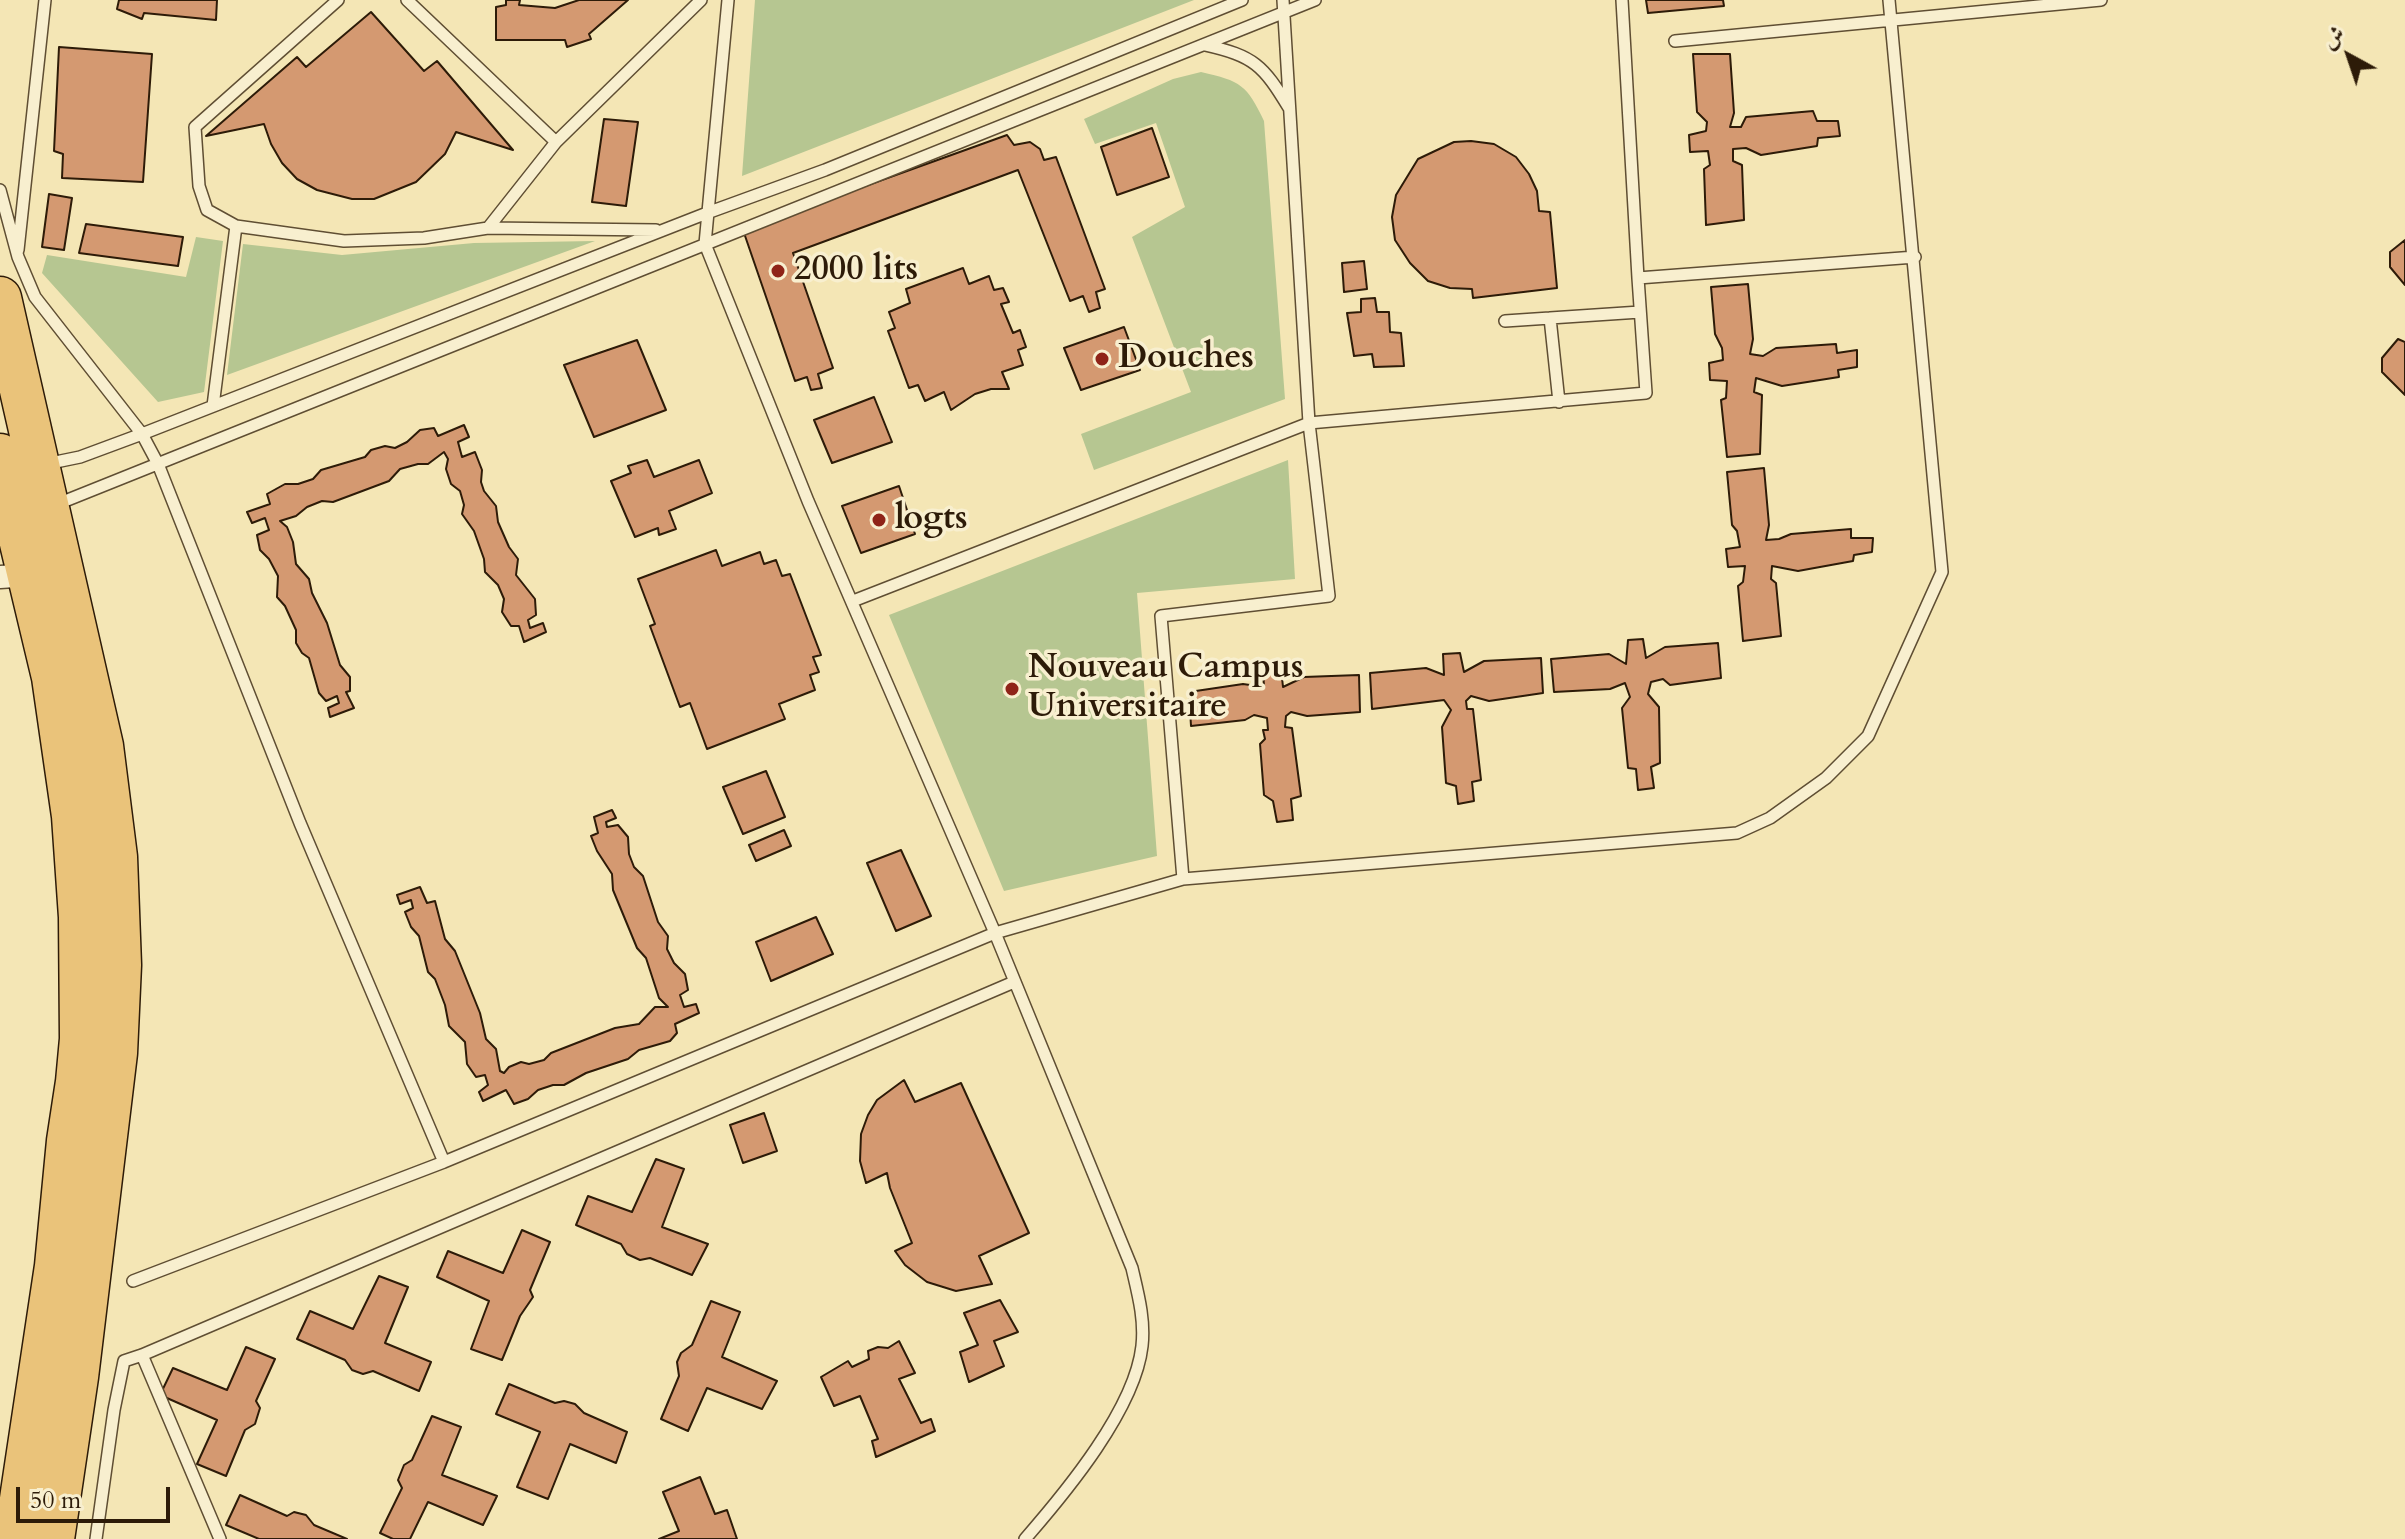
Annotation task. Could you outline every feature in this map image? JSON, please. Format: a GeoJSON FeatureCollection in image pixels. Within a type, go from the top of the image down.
{"type":"FeatureCollection","features":[{"type":"Feature","properties":{"kind":"highway"},"geometry":{"type":"LineString","coordinates":[[0,298],[19,460],[14,576],[53,677],[73,816],[80,917],[81,1039],[56,1266],[15,1539]]}},
{"type":"Feature","properties":{"kind":"highway"},"geometry":{"type":"LineString","coordinates":[[19,460],[47,508],[102,746],[116,857],[120,965],[116,1053],[103,1170],[53,1539]]}},
{"type":"Feature","properties":{"kind":"lane"},"geometry":{"type":"LineString","coordinates":[[18,257],[45,0]]}},
{"type":"Feature","properties":{"kind":"lane"},"geometry":{"type":"LineString","coordinates":[[338,0],[195,127],[199,186],[207,210],[236,226],[344,241],[424,238],[488,228],[664,230]]}},
{"type":"Feature","properties":{"kind":"lane"},"geometry":{"type":"LineString","coordinates":[[407,0],[556,142]]}},
{"type":"Feature","properties":{"kind":"lane"},"geometry":{"type":"LineString","coordinates":[[488,228],[556,142],[701,0]]}},
{"type":"Feature","properties":{"kind":"lane"},"geometry":{"type":"LineString","coordinates":[[728,0],[705,244],[808,501],[995,933],[1132,1268],[1142,1312],[1142,1347],[1135,1374],[1106,1434],[1070,1485],[1025,1539]]}},
{"type":"Feature","properties":{"kind":"lane"},"geometry":{"type":"LineString","coordinates":[[19,460],[80,457],[142,434],[707,213],[825,170],[1242,0]]}},
{"type":"Feature","properties":{"kind":"lane"},"geometry":{"type":"LineString","coordinates":[[47,508],[1204,45],[1284,6],[1315,0]]}},
{"type":"Feature","properties":{"kind":"lane"},"geometry":{"type":"LineString","coordinates":[[853,601],[1309,423],[1646,393],[1622,0]]}},
{"type":"Feature","properties":{"kind":"lane"},"geometry":{"type":"LineString","coordinates":[[133,1281],[444,1162],[995,933],[1183,879],[1737,833],[1770,818],[1826,778],[1868,736],[1942,572],[1889,0]]}},
{"type":"Feature","properties":{"kind":"lane"},"geometry":{"type":"LineString","coordinates":[[1675,41],[2101,0]]}},
{"type":"Feature","properties":{"kind":"lane"},"geometry":{"type":"LineString","coordinates":[[1183,879],[1161,616],[1329,596],[1309,423],[1284,6]]}},
{"type":"Feature","properties":{"kind":"lane"},"geometry":{"type":"LineString","coordinates":[[1204,45],[1233,51],[1255,62],[1273,81],[1291,110]]}},
{"type":"Feature","properties":{"kind":"lane"},"geometry":{"type":"LineString","coordinates":[[0,190],[18,257],[35,297],[142,434],[158,464],[300,823],[444,1162]]}},
{"type":"Feature","properties":{"kind":"lane"},"geometry":{"type":"LineString","coordinates":[[213,406],[236,226]]}},
{"type":"Feature","properties":{"kind":"lane"},"geometry":{"type":"LineString","coordinates":[[1638,278],[1915,257]]}},
{"type":"Feature","properties":{"kind":"lane"},"geometry":{"type":"LineString","coordinates":[[1505,321],[1640,312]]}},
{"type":"Feature","properties":{"kind":"lane"},"geometry":{"type":"LineString","coordinates":[[1550,318],[1559,402]]}},
{"type":"Feature","properties":{"kind":"lane"},"geometry":{"type":"LineString","coordinates":[[96,1539],[124,1361],[1014,982]]}},
{"type":"Feature","properties":{"kind":"lane"},"geometry":{"type":"LineString","coordinates":[[142,1355],[220,1539]]}},
{"type":"Feature","properties":{"kind":"green space"},"geometry":{"type":"Polygon","coordinates":[[[755,0],[1194,0],[742,176],[755,0]]]}},
{"type":"Feature","properties":{"kind":"green space"},"geometry":{"type":"Polygon","coordinates":[[[1201,72],[1241,86],[1253,99],[1264,121],[1285,399],[1094,470],[1081,434],[1191,392],[1132,237],[1185,207],[1156,123],[1095,144],[1084,119],[1173,79],[1201,72]]]}},
{"type":"Feature","properties":{"kind":"green space"},"geometry":{"type":"Polygon","coordinates":[[[196,237],[223,241],[204,392],[158,402],[42,273],[47,255],[186,277],[196,237]]]}},
{"type":"Feature","properties":{"kind":"green space"},"geometry":{"type":"Polygon","coordinates":[[[595,241],[227,375],[243,244],[342,255],[474,243],[595,241]]]}},
{"type":"Feature","properties":{"kind":"green space"},"geometry":{"type":"Polygon","coordinates":[[[1288,460],[1295,579],[1137,593],[1157,856],[1004,891],[889,615],[1288,460]]]}},
{"type":"Feature","properties":{"kind":"building"},"geometry":{"type":"Polygon","coordinates":[[[119,0],[217,0],[216,20],[144,13],[142,19],[117,9],[119,0]]]}},
{"type":"Feature","properties":{"kind":"building"},"geometry":{"type":"Polygon","coordinates":[[[506,0],[520,0],[519,5],[555,8],[579,0],[628,0],[589,34],[591,39],[567,47],[565,40],[496,40],[496,7],[506,5],[506,0]]]}},
{"type":"Feature","properties":{"kind":"building"},"geometry":{"type":"Polygon","coordinates":[[[1646,0],[1723,0],[1724,6],[1648,13],[1646,0]]]}},
{"type":"Feature","properties":{"kind":"building"},"geometry":{"type":"Polygon","coordinates":[[[371,12],[424,71],[437,61],[513,150],[456,132],[445,154],[416,182],[374,199],[352,199],[317,190],[297,179],[282,163],[264,124],[206,136],[297,57],[306,67],[371,12]]]}},
{"type":"Feature","properties":{"kind":"building"},"geometry":{"type":"Polygon","coordinates":[[[59,47],[152,54],[143,182],[62,178],[63,154],[54,151],[59,47]]]}},
{"type":"Feature","properties":{"kind":"building"},"geometry":{"type":"Polygon","coordinates":[[[1693,54],[1730,54],[1734,113],[1730,127],[1741,127],[1746,117],[1813,111],[1817,121],[1838,121],[1840,136],[1818,138],[1817,146],[1761,155],[1746,148],[1733,149],[1733,161],[1742,165],[1744,220],[1706,225],[1704,169],[1710,165],[1708,151],[1690,152],[1689,135],[1706,131],[1707,122],[1697,112],[1693,54]]]}},
{"type":"Feature","properties":{"kind":"building"},"geometry":{"type":"Polygon","coordinates":[[[604,119],[638,122],[626,206],[592,202],[604,119]]]}},
{"type":"Feature","properties":{"kind":"building"},"geometry":{"type":"Polygon","coordinates":[[[1152,128],[1169,177],[1117,195],[1101,147],[1152,128]]]}},
{"type":"Feature","properties":{"kind":"building","name":"2000 lits"},"geometry":{"type":"Polygon","coordinates":[[[1007,135],[1014,145],[1030,142],[1040,149],[1044,160],[1056,157],[1105,289],[1096,292],[1100,308],[1089,312],[1083,296],[1070,301],[1018,170],[793,253],[833,368],[818,374],[822,388],[811,390],[807,377],[795,381],[743,230],[1007,135]]]}},
{"type":"Feature","properties":{"kind":"building"},"geometry":{"type":"Polygon","coordinates":[[[1454,142],[1494,144],[1516,157],[1529,174],[1537,191],[1539,211],[1550,212],[1557,288],[1473,298],[1472,289],[1450,288],[1428,281],[1410,263],[1395,240],[1392,217],[1396,195],[1418,159],[1454,142]]]}},
{"type":"Feature","properties":{"kind":"building"},"geometry":{"type":"Polygon","coordinates":[[[49,194],[72,198],[64,250],[42,247],[49,194]]]}},
{"type":"Feature","properties":{"kind":"building"},"geometry":{"type":"Polygon","coordinates":[[[86,224],[183,237],[178,266],[79,253],[86,224]]]}},
{"type":"Feature","properties":{"kind":"building"},"geometry":{"type":"Polygon","coordinates":[[[2405,240],[2405,285],[2390,267],[2390,252],[2405,240]]]}},
{"type":"Feature","properties":{"kind":"building"},"geometry":{"type":"Polygon","coordinates":[[[1364,261],[1367,289],[1344,292],[1342,263],[1364,261]]]}},
{"type":"Feature","properties":{"kind":"building"},"geometry":{"type":"Polygon","coordinates":[[[963,268],[969,284],[989,276],[994,290],[1003,288],[1009,302],[1001,304],[1013,333],[1020,330],[1026,347],[1018,350],[1023,365],[1002,372],[1009,389],[991,389],[975,394],[951,410],[944,392],[925,401],[918,385],[909,388],[888,331],[895,328],[889,312],[910,303],[906,289],[963,268]]]}},
{"type":"Feature","properties":{"kind":"building"},"geometry":{"type":"Polygon","coordinates":[[[1748,284],[1753,339],[1750,354],[1763,356],[1776,348],[1836,344],[1837,353],[1857,350],[1857,367],[1838,370],[1839,377],[1782,386],[1756,378],[1754,392],[1762,395],[1760,454],[1727,457],[1721,400],[1726,398],[1727,381],[1710,380],[1709,363],[1723,360],[1722,348],[1715,334],[1711,287],[1748,284]]]}},
{"type":"Feature","properties":{"kind":"building"},"geometry":{"type":"Polygon","coordinates":[[[1375,298],[1377,312],[1389,312],[1390,332],[1401,333],[1404,366],[1374,367],[1372,354],[1354,356],[1347,313],[1361,312],[1361,299],[1375,298]]]}},
{"type":"Feature","properties":{"kind":"building","name":"Douches"},"geometry":{"type":"Polygon","coordinates":[[[1124,327],[1140,370],[1081,390],[1064,348],[1124,327]]]}},
{"type":"Feature","properties":{"kind":"building"},"geometry":{"type":"Polygon","coordinates":[[[2398,339],[2405,342],[2405,395],[2382,372],[2382,358],[2398,339]]]}},
{"type":"Feature","properties":{"kind":"building"},"geometry":{"type":"Polygon","coordinates":[[[637,340],[666,410],[594,437],[564,365],[637,340]]]}},
{"type":"Feature","properties":{"kind":"building"},"geometry":{"type":"Polygon","coordinates":[[[874,397],[892,442],[832,463],[814,420],[874,397]]]}},
{"type":"Feature","properties":{"kind":"building"},"geometry":{"type":"Polygon","coordinates":[[[464,425],[469,437],[458,442],[462,457],[475,452],[482,470],[484,491],[496,506],[498,522],[518,559],[516,575],[535,599],[536,615],[528,620],[530,628],[543,623],[546,632],[524,642],[519,626],[511,626],[502,612],[504,599],[498,585],[485,572],[484,559],[474,531],[462,514],[464,505],[460,491],[451,484],[446,469],[448,459],[444,452],[428,464],[400,469],[389,481],[333,502],[322,501],[280,521],[287,527],[293,542],[296,564],[309,579],[340,665],[350,677],[350,691],[346,692],[354,708],[330,717],[328,708],[339,703],[337,696],[326,701],[319,693],[309,658],[296,643],[296,630],[285,606],[277,597],[278,576],[260,550],[257,535],[269,530],[265,518],[252,523],[247,512],[270,504],[267,494],[285,484],[313,479],[321,470],[365,457],[371,450],[385,446],[395,448],[420,430],[434,428],[438,436],[464,425]]]}},
{"type":"Feature","properties":{"kind":"building"},"geometry":{"type":"Polygon","coordinates":[[[647,460],[654,477],[699,460],[712,493],[669,511],[676,529],[659,535],[658,528],[635,537],[611,481],[631,473],[628,466],[647,460]]]}},
{"type":"Feature","properties":{"kind":"building"},"geometry":{"type":"Polygon","coordinates":[[[1764,468],[1769,525],[1766,540],[1791,534],[1851,529],[1851,538],[1873,538],[1872,552],[1854,555],[1853,561],[1798,571],[1772,566],[1771,579],[1776,583],[1781,636],[1743,641],[1738,586],[1743,582],[1745,566],[1728,567],[1726,549],[1740,547],[1737,531],[1732,525],[1727,472],[1764,468]]]}},
{"type":"Feature","properties":{"kind":"building","name":"logts"},"geometry":{"type":"Polygon","coordinates":[[[899,486],[915,534],[861,553],[842,506],[899,486]]]}},
{"type":"Feature","properties":{"kind":"building"},"geometry":{"type":"Polygon","coordinates":[[[716,550],[722,566],[760,552],[764,564],[776,560],[782,576],[790,574],[821,655],[813,657],[819,672],[810,675],[815,690],[779,704],[785,719],[707,749],[690,703],[680,707],[650,626],[655,624],[638,579],[716,550]]]}},
{"type":"Feature","properties":{"kind":"building"},"geometry":{"type":"Polygon","coordinates":[[[1643,639],[1646,658],[1665,647],[1718,643],[1721,678],[1670,685],[1663,679],[1651,682],[1648,694],[1659,707],[1660,763],[1651,767],[1654,788],[1638,790],[1636,769],[1628,768],[1622,708],[1630,697],[1625,683],[1610,689],[1554,692],[1551,659],[1609,654],[1626,664],[1628,640],[1643,639]]]}},
{"type":"Feature","properties":{"kind":"building"},"geometry":{"type":"Polygon","coordinates":[[[1460,653],[1464,672],[1484,661],[1541,658],[1543,693],[1489,701],[1471,696],[1466,701],[1467,709],[1473,709],[1481,780],[1472,782],[1474,801],[1458,804],[1456,786],[1446,783],[1442,727],[1451,710],[1444,700],[1372,709],[1370,673],[1426,668],[1444,675],[1443,654],[1460,653]]]}},
{"type":"Feature","properties":{"kind":"building"},"geometry":{"type":"Polygon","coordinates":[[[1281,668],[1283,687],[1304,677],[1359,675],[1360,712],[1307,716],[1291,712],[1286,716],[1285,727],[1292,728],[1301,796],[1291,799],[1293,820],[1277,822],[1273,801],[1264,795],[1260,744],[1265,739],[1263,730],[1268,730],[1267,718],[1254,715],[1245,720],[1191,726],[1189,692],[1243,684],[1264,687],[1263,670],[1281,668]]]}},
{"type":"Feature","properties":{"kind":"building"},"geometry":{"type":"Polygon","coordinates":[[[766,771],[785,817],[743,834],[723,787],[766,771]]]}},
{"type":"Feature","properties":{"kind":"building"},"geometry":{"type":"Polygon","coordinates":[[[612,810],[616,818],[606,822],[607,827],[618,825],[628,837],[634,867],[643,876],[658,922],[668,936],[667,949],[674,963],[685,974],[688,990],[680,995],[684,1007],[696,1004],[699,1013],[675,1024],[677,1033],[670,1041],[639,1050],[628,1059],[586,1073],[564,1085],[538,1090],[528,1099],[514,1104],[506,1090],[483,1101],[479,1092],[488,1085],[485,1075],[476,1077],[467,1064],[465,1042],[449,1026],[435,979],[428,972],[419,936],[405,912],[413,908],[411,900],[400,904],[397,895],[420,887],[427,903],[435,901],[445,939],[455,951],[480,1013],[486,1039],[496,1049],[500,1071],[504,1073],[521,1062],[529,1064],[544,1060],[551,1053],[615,1028],[639,1024],[655,1007],[668,1007],[659,998],[646,958],[637,948],[613,890],[612,874],[591,836],[598,833],[594,817],[612,810]]]}},
{"type":"Feature","properties":{"kind":"building"},"geometry":{"type":"Polygon","coordinates":[[[784,830],[791,846],[756,861],[749,845],[784,830]]]}},
{"type":"Feature","properties":{"kind":"building"},"geometry":{"type":"Polygon","coordinates":[[[901,850],[931,916],[896,931],[867,863],[901,850]]]}},
{"type":"Feature","properties":{"kind":"building"},"geometry":{"type":"Polygon","coordinates":[[[816,917],[833,954],[771,981],[756,942],[816,917]]]}},
{"type":"Feature","properties":{"kind":"building"},"geometry":{"type":"Polygon","coordinates":[[[904,1080],[915,1102],[961,1083],[1029,1233],[979,1256],[992,1284],[956,1291],[927,1282],[905,1265],[895,1251],[912,1243],[887,1173],[866,1183],[860,1161],[861,1134],[877,1100],[904,1080]]]}},
{"type":"Feature","properties":{"kind":"building"},"geometry":{"type":"Polygon","coordinates":[[[764,1113],[777,1151],[743,1163],[730,1125],[764,1113]]]}},
{"type":"Feature","properties":{"kind":"building"},"geometry":{"type":"Polygon","coordinates":[[[656,1159],[684,1169],[662,1227],[708,1244],[692,1275],[650,1258],[640,1260],[627,1254],[621,1244],[576,1225],[588,1196],[632,1212],[656,1159]]]}},
{"type":"Feature","properties":{"kind":"building"},"geometry":{"type":"Polygon","coordinates":[[[522,1230],[550,1242],[530,1290],[533,1297],[520,1316],[502,1360],[471,1349],[489,1301],[437,1277],[448,1251],[503,1273],[522,1230]]]}},
{"type":"Feature","properties":{"kind":"building"},"geometry":{"type":"Polygon","coordinates":[[[379,1276],[408,1287],[385,1343],[431,1362],[419,1391],[373,1371],[363,1374],[352,1370],[345,1360],[297,1339],[310,1311],[353,1329],[379,1276]]]}},
{"type":"Feature","properties":{"kind":"building"},"geometry":{"type":"Polygon","coordinates":[[[1000,1300],[1018,1332],[994,1341],[1004,1366],[969,1382],[960,1352],[978,1345],[964,1313],[1000,1300]]]}},
{"type":"Feature","properties":{"kind":"building"},"geometry":{"type":"Polygon","coordinates":[[[711,1301],[740,1312],[722,1357],[777,1381],[762,1409],[707,1388],[688,1431],[661,1419],[679,1376],[677,1362],[681,1353],[692,1345],[711,1301]]]}},
{"type":"Feature","properties":{"kind":"building"},"geometry":{"type":"Polygon","coordinates":[[[899,1341],[915,1373],[899,1379],[921,1423],[931,1419],[935,1431],[876,1457],[872,1441],[878,1439],[860,1396],[834,1406],[821,1377],[848,1361],[852,1367],[869,1359],[868,1351],[878,1347],[888,1348],[899,1341]]]}},
{"type":"Feature","properties":{"kind":"building"},"geometry":{"type":"Polygon","coordinates":[[[246,1347],[275,1359],[256,1401],[260,1408],[255,1424],[245,1430],[226,1476],[197,1464],[217,1420],[160,1395],[173,1368],[227,1390],[246,1347]]]}},
{"type":"Feature","properties":{"kind":"building"},"geometry":{"type":"Polygon","coordinates":[[[509,1384],[555,1403],[564,1401],[575,1404],[584,1413],[627,1432],[616,1463],[570,1444],[548,1499],[517,1487],[540,1432],[496,1414],[509,1384]]]}},
{"type":"Feature","properties":{"kind":"building"},"geometry":{"type":"Polygon","coordinates":[[[432,1416],[461,1427],[442,1475],[497,1496],[483,1525],[428,1502],[410,1539],[393,1539],[380,1533],[402,1488],[398,1480],[404,1465],[412,1460],[432,1416]]]}},
{"type":"Feature","properties":{"kind":"building"},"geometry":{"type":"Polygon","coordinates":[[[700,1477],[715,1514],[727,1510],[737,1539],[659,1539],[679,1531],[663,1492],[700,1477]]]}},
{"type":"Feature","properties":{"kind":"building"},"geometry":{"type":"Polygon","coordinates":[[[240,1495],[287,1516],[294,1512],[306,1515],[314,1525],[347,1539],[259,1539],[226,1525],[240,1495]]]}},
{"type":"Feature","properties":{"kind":"place","name":"2000 lits"},"geometry":{"type":"Point","coordinates":[778,271]}},
{"type":"Feature","properties":{"kind":"place","name":"Douches"},"geometry":{"type":"Point","coordinates":[1102,359]}},
{"type":"Feature","properties":{"kind":"place","name":"logts"},"geometry":{"type":"Point","coordinates":[879,520]}},
{"type":"Feature","properties":{"kind":"place","name":"Nouveau Campus Universitaire"},"geometry":{"type":"Point","coordinates":[1012,689]}}]}
